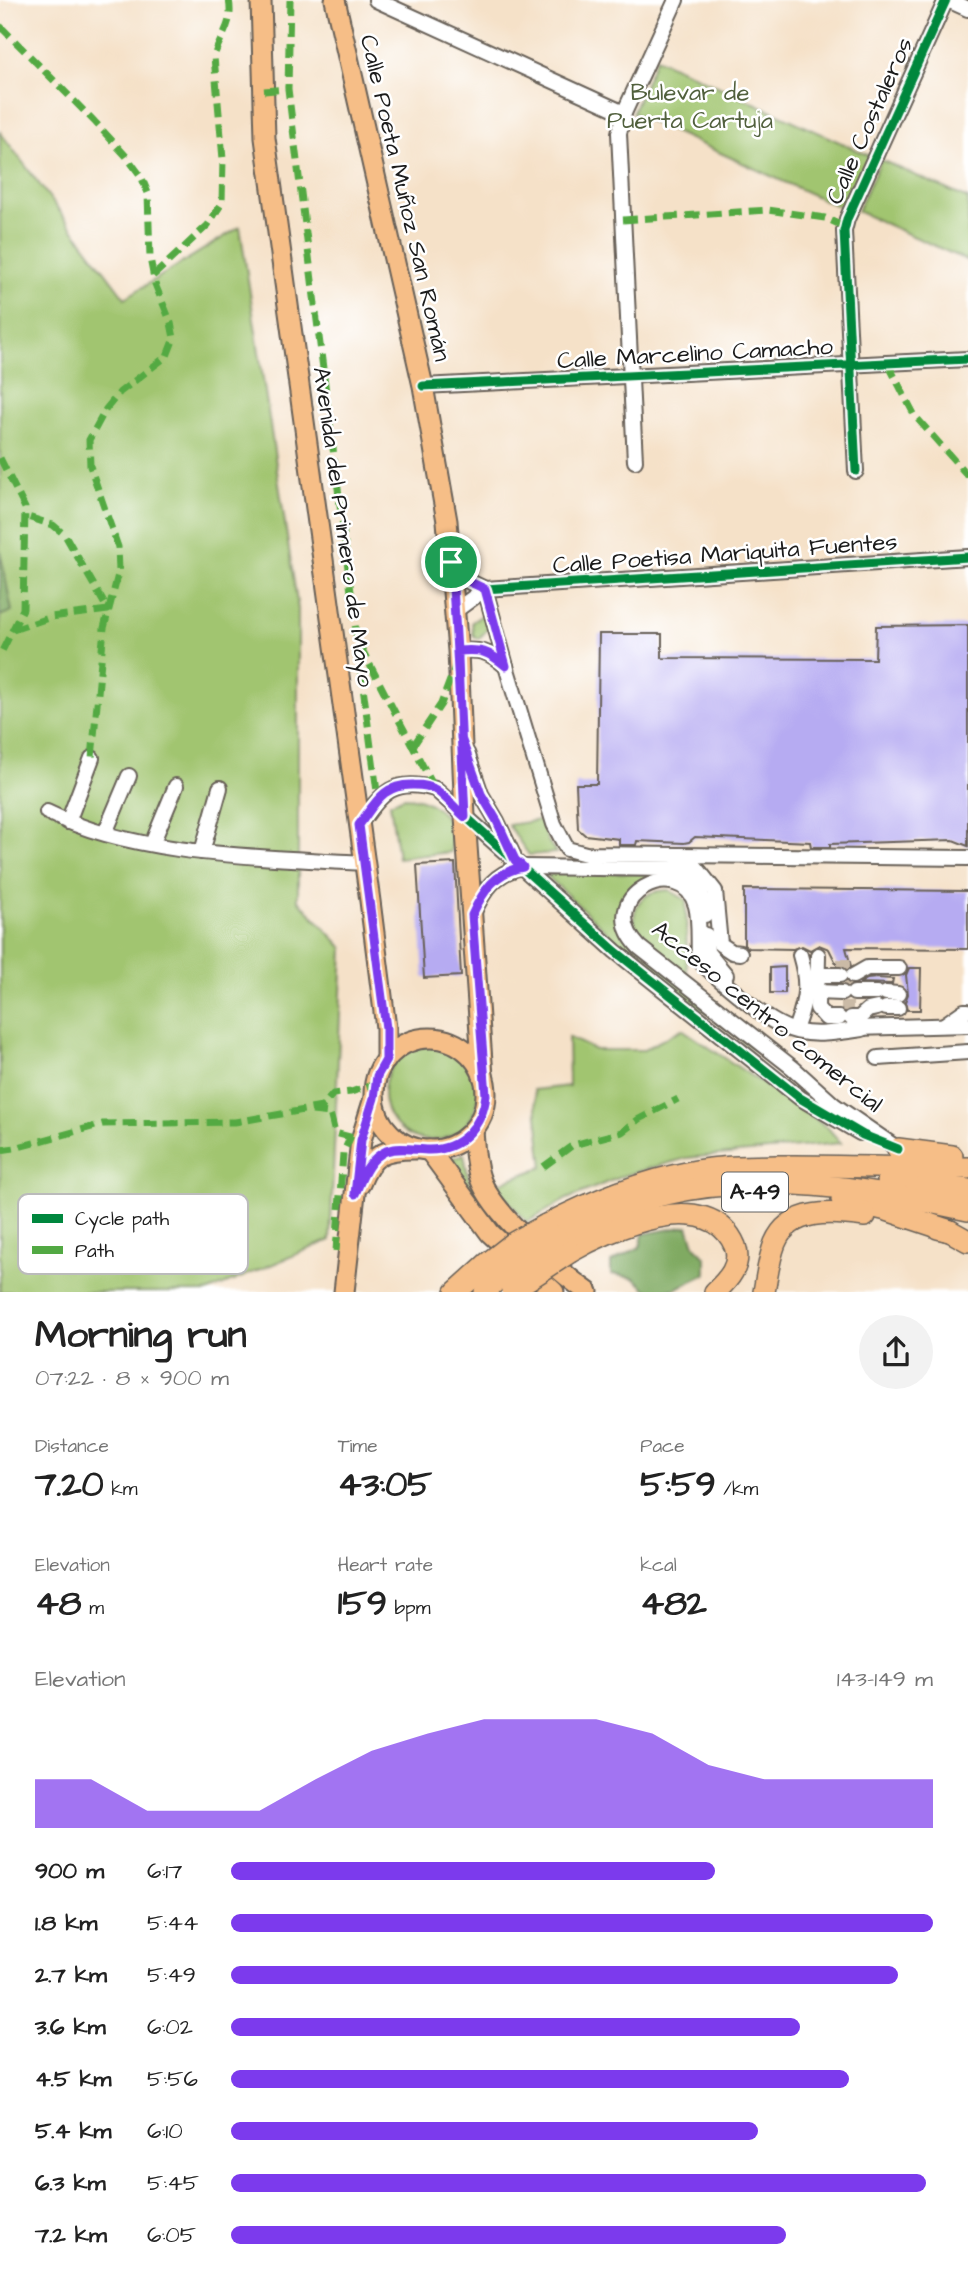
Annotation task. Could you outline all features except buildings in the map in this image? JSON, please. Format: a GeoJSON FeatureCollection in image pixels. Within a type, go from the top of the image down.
{"type":"FeatureCollection","features":[{"type":"Feature","properties":{"kind":"highway"},"geometry":{"type":"LineString","coordinates":[[898,1149],[968,1157]]}},
{"type":"Feature","properties":{"kind":"highway","name":"A-49"},"geometry":{"type":"LineString","coordinates":[[559,1239],[596,1200],[691,1172],[719,1168],[814,1166],[968,1168]]}},
{"type":"Feature","properties":{"kind":"highway"},"geometry":{"type":"LineString","coordinates":[[719,1168],[737,1172],[844,1175],[968,1190]]}},
{"type":"Feature","properties":{"kind":"highway"},"geometry":{"type":"LineString","coordinates":[[485,1292],[559,1239],[596,1217],[659,1195],[703,1187],[754,1183],[857,1188],[968,1210]]}},
{"type":"Feature","properties":{"kind":"highway","name":"A-49"},"geometry":{"type":"LineString","coordinates":[[456,1292],[501,1283],[516,1242],[559,1239],[659,1206],[729,1193],[821,1195],[887,1210],[959,1236]]}},
{"type":"Feature","properties":{"kind":"highway"},"geometry":{"type":"LineString","coordinates":[[764,1292],[776,1241],[795,1220],[814,1214],[833,1213],[891,1221],[959,1236]]}},
{"type":"Feature","properties":{"kind":"highway"},"geometry":{"type":"LineString","coordinates":[[559,1239],[588,1242],[631,1224],[660,1217],[685,1214],[705,1217],[730,1237],[736,1248],[735,1269],[715,1292]]}},
{"type":"Feature","properties":{"kind":"highway"},"geometry":{"type":"LineString","coordinates":[[891,1221],[968,1255]]}},
{"type":"Feature","properties":{"kind":"main road","name":"Avenida del Primero de Mayo"},"geometry":{"type":"LineString","coordinates":[[261,0],[265,138],[386,1028],[386,1060]]}},
{"type":"Feature","properties":{"kind":"main road","name":"Calle Poeta Muñoz San Román"},"geometry":{"type":"LineString","coordinates":[[335,0],[424,386],[447,521],[458,651],[465,817],[483,1076]]}},
{"type":"Feature","properties":{"kind":"main road"},"geometry":{"type":"LineString","coordinates":[[344,1292],[361,1140],[374,1098],[377,1076],[386,1060],[408,1042],[441,1040],[467,1052],[483,1076],[485,1104],[473,1130],[449,1147],[387,1150],[373,1159],[355,1194]]}},
{"type":"Feature","properties":{"kind":"main road"},"geometry":{"type":"LineString","coordinates":[[374,1098],[384,1127],[399,1141],[423,1149],[490,1233],[554,1292]]}},
{"type":"Feature","properties":{"kind":"main road"},"geometry":{"type":"LineString","coordinates":[[473,1130],[480,1180],[506,1219],[562,1272],[589,1292]]}},
{"type":"Feature","properties":{"kind":"main road"},"geometry":{"type":"LineString","coordinates":[[349,1254],[352,1292]]}},
{"type":"Feature","properties":{"kind":"street"},"geometry":{"type":"LineString","coordinates":[[376,0],[624,113]]}},
{"type":"Feature","properties":{"kind":"street"},"geometry":{"type":"LineString","coordinates":[[635,461],[619,138],[624,113],[676,0]]}},
{"type":"Feature","properties":{"kind":"street"},"geometry":{"type":"LineString","coordinates":[[947,0],[968,9]]}},
{"type":"Feature","properties":{"kind":"street","name":"Calle Costaleros"},"geometry":{"type":"LineString","coordinates":[[856,471],[844,236],[846,223],[947,0]]}},
{"type":"Feature","properties":{"kind":"street","name":"Calle Marcelino Camacho"},"geometry":{"type":"LineString","coordinates":[[424,386],[631,378],[968,359]]}},
{"type":"Feature","properties":{"kind":"street","name":"Calle Poetisa Mariquita Fuentes"},"geometry":{"type":"LineString","coordinates":[[485,589],[968,557]]}},
{"type":"Feature","properties":{"kind":"street"},"geometry":{"type":"LineString","coordinates":[[451,562],[463,566],[470,582],[485,589],[554,824],[567,849],[586,854],[968,858]]}},
{"type":"Feature","properties":{"kind":"street"},"geometry":{"type":"LineString","coordinates":[[455,611],[485,589]]}},
{"type":"Feature","properties":{"kind":"street"},"geometry":{"type":"LineString","coordinates":[[458,651],[477,649],[491,653],[506,666]]}},
{"type":"Feature","properties":{"kind":"street"},"geometry":{"type":"LineString","coordinates":[[461,738],[481,794],[519,863]]}},
{"type":"Feature","properties":{"kind":"street"},"geometry":{"type":"LineString","coordinates":[[68,822],[92,758]]}},
{"type":"Feature","properties":{"kind":"street"},"geometry":{"type":"LineString","coordinates":[[105,833],[129,776]]}},
{"type":"Feature","properties":{"kind":"street"},"geometry":{"type":"LineString","coordinates":[[359,825],[381,794],[393,787],[421,785],[435,789],[615,951],[800,1098],[863,1135],[898,1149]]}},
{"type":"Feature","properties":{"kind":"street"},"geometry":{"type":"LineString","coordinates":[[152,844],[176,786]]}},
{"type":"Feature","properties":{"kind":"street"},"geometry":{"type":"LineString","coordinates":[[202,852],[220,788]]}},
{"type":"Feature","properties":{"kind":"street"},"geometry":{"type":"LineString","coordinates":[[47,812],[68,822],[152,844],[202,852],[364,863]]}},
{"type":"Feature","properties":{"kind":"street"},"geometry":{"type":"LineString","coordinates":[[472,915],[480,898],[493,881],[519,863],[681,860],[696,867],[715,891],[720,944],[732,952],[740,953]]}},
{"type":"Feature","properties":{"kind":"street"},"geometry":{"type":"LineString","coordinates":[[519,863],[658,868],[681,872],[691,878],[703,895],[707,952],[714,962],[770,1013],[862,1029],[968,1025]]}},
{"type":"Feature","properties":{"kind":"street","name":"Acceso centro comercial"},"geometry":{"type":"LineString","coordinates":[[862,1029],[834,1033],[801,1033],[775,1024],[701,962],[696,904],[689,892],[679,885],[655,882],[642,887],[630,900],[627,930],[639,947],[793,1068],[834,1105],[898,1149]]}},
{"type":"Feature","properties":{"kind":"street"},"geometry":{"type":"LineString","coordinates":[[799,1019],[805,1002],[806,976],[800,955]]}},
{"type":"Feature","properties":{"kind":"street"},"geometry":{"type":"LineString","coordinates":[[860,996],[867,968],[899,968]]}},
{"type":"Feature","properties":{"kind":"street"},"geometry":{"type":"LineString","coordinates":[[799,1019],[817,983]]}},
{"type":"Feature","properties":{"kind":"street"},"geometry":{"type":"LineString","coordinates":[[817,983],[860,996]]}},
{"type":"Feature","properties":{"kind":"street"},"geometry":{"type":"LineString","coordinates":[[817,983],[860,996]]}},
{"type":"Feature","properties":{"kind":"street"},"geometry":{"type":"LineString","coordinates":[[942,1025],[968,1011]]}},
{"type":"Feature","properties":{"kind":"street"},"geometry":{"type":"LineString","coordinates":[[878,1058],[968,1052]]}},
{"type":"Feature","properties":{"kind":"green space","name":"Bulevar de Puerta Cartuja"},"geometry":{"type":"Polygon","coordinates":[[[656,58],[870,156],[846,210],[632,113],[656,58]]]}},
{"type":"Feature","properties":{"kind":"green space"},"geometry":{"type":"Polygon","coordinates":[[[0,132],[125,298],[240,227],[298,609],[298,900],[343,948],[330,1240],[207,1292],[0,1292],[0,132]]]}},
{"type":"Feature","properties":{"kind":"green space"},"geometry":{"type":"Polygon","coordinates":[[[881,160],[968,199],[968,261],[857,211],[881,160]]]}},
{"type":"Feature","properties":{"kind":"green space"},"geometry":{"type":"Polygon","coordinates":[[[0,551],[12,611],[0,616],[0,551]]]}},
{"type":"Feature","properties":{"kind":"green space"},"geometry":{"type":"Polygon","coordinates":[[[487,612],[488,627],[478,639],[473,635],[472,622],[487,612]]]}},
{"type":"Feature","properties":{"kind":"green space"},"geometry":{"type":"Polygon","coordinates":[[[404,797],[432,805],[444,815],[451,831],[451,852],[398,858],[390,803],[404,797]]]}},
{"type":"Feature","properties":{"kind":"green space"},"geometry":{"type":"Polygon","coordinates":[[[540,820],[556,853],[529,855],[508,825],[540,820]]]}},
{"type":"Feature","properties":{"kind":"green space"},"geometry":{"type":"Polygon","coordinates":[[[558,872],[663,873],[667,877],[642,881],[628,892],[622,910],[623,935],[788,1070],[801,1087],[634,957],[547,876],[558,872]]]}},
{"type":"Feature","properties":{"kind":"green space"},"geometry":{"type":"Polygon","coordinates":[[[669,890],[686,900],[687,980],[638,937],[635,927],[634,918],[638,903],[650,894],[669,890]]]}},
{"type":"Feature","properties":{"kind":"green space"},"geometry":{"type":"Polygon","coordinates":[[[682,1029],[828,1128],[841,1143],[687,1158],[625,1175],[567,1199],[527,1222],[494,1185],[543,1167],[534,1090],[569,1086],[568,1037],[595,1050],[644,1050],[682,1029]]]}},
{"type":"Feature","properties":{"kind":"green space"},"geometry":{"type":"Polygon","coordinates":[[[431,1046],[449,1050],[464,1060],[474,1075],[478,1093],[474,1111],[464,1126],[449,1136],[431,1140],[413,1136],[398,1126],[388,1111],[384,1093],[388,1075],[398,1060],[413,1050],[431,1046]]]}},
{"type":"Feature","properties":{"kind":"green space"},"geometry":{"type":"Polygon","coordinates":[[[464,1154],[469,1180],[504,1228],[575,1292],[548,1276],[500,1231],[447,1160],[464,1154]]]}},
{"type":"Feature","properties":{"kind":"green space"},"geometry":{"type":"Polygon","coordinates":[[[688,1226],[694,1244],[706,1258],[706,1274],[675,1289],[649,1291],[634,1278],[611,1274],[611,1262],[640,1247],[643,1234],[688,1226]]]}},
{"type":"Feature","properties":{"kind":"tunnel"},"geometry":{"type":"LineString","coordinates":[[837,966],[850,966]]}},
{"type":"Feature","properties":{"kind":"tunnel"},"geometry":{"type":"LineString","coordinates":[[842,985],[858,988]]}},
{"type":"Feature","properties":{"kind":"tunnel"},"geometry":{"type":"LineString","coordinates":[[841,1009],[853,1009]]}},
{"type":"Feature","properties":{"kind":"marked path"},"geometry":{"type":"LineString","coordinates":[[153,276],[208,225],[222,203],[223,159],[214,57],[230,16],[229,0]]}},
{"type":"Feature","properties":{"kind":"marked path"},"geometry":{"type":"LineString","coordinates":[[290,0],[288,89],[357,640],[435,789]]}},
{"type":"Feature","properties":{"kind":"marked path"},"geometry":{"type":"LineString","coordinates":[[0,26],[94,121],[141,176],[148,193],[150,258],[155,284],[171,323],[174,338],[167,356],[120,392],[106,409],[89,440],[90,466],[118,547],[119,571],[104,628],[92,758]]}},
{"type":"Feature","properties":{"kind":"marked path"},"geometry":{"type":"LineString","coordinates":[[264,91],[288,89]]}},
{"type":"Feature","properties":{"kind":"marked path"},"geometry":{"type":"LineString","coordinates":[[623,220],[768,210],[825,218],[845,227]]}},
{"type":"Feature","properties":{"kind":"marked path"},"geometry":{"type":"LineString","coordinates":[[888,364],[915,416],[968,476]]}},
{"type":"Feature","properties":{"kind":"marked path"},"geometry":{"type":"LineString","coordinates":[[0,458],[25,508],[23,609],[0,655]]}},
{"type":"Feature","properties":{"kind":"marked path"},"geometry":{"type":"LineString","coordinates":[[13,630],[51,617],[108,610],[65,535],[53,525],[25,516]]}},
{"type":"Feature","properties":{"kind":"marked path"},"geometry":{"type":"LineString","coordinates":[[358,650],[378,799]]}},
{"type":"Feature","properties":{"kind":"marked path"},"geometry":{"type":"LineString","coordinates":[[413,746],[441,704],[458,659]]}},
{"type":"Feature","properties":{"kind":"marked path"},"geometry":{"type":"LineString","coordinates":[[0,1150],[103,1124],[235,1122],[322,1107],[333,1094],[351,1092],[375,1084]]}},
{"type":"Feature","properties":{"kind":"marked path"},"geometry":{"type":"LineString","coordinates":[[543,1167],[573,1145],[622,1132],[639,1119],[678,1099]]}},
{"type":"Feature","properties":{"kind":"marked path"},"geometry":{"type":"LineString","coordinates":[[312,1111],[330,1113],[335,1133],[361,1140]]}},
{"type":"Feature","properties":{"kind":"marked path"},"geometry":{"type":"LineString","coordinates":[[336,1251],[343,1153],[351,1136]]}},
{"type":"Feature","properties":{"kind":"cycle path"},"geometry":{"type":"LineString","coordinates":[[856,471],[844,231],[847,219],[946,0]]}},
{"type":"Feature","properties":{"kind":"cycle path"},"geometry":{"type":"LineString","coordinates":[[423,386],[968,359]]}},
{"type":"Feature","properties":{"kind":"cycle path"},"geometry":{"type":"LineString","coordinates":[[451,562],[462,566],[470,582],[485,589],[968,557]]}},
{"type":"Feature","properties":{"kind":"cycle path"},"geometry":{"type":"LineString","coordinates":[[359,825],[390,790],[409,785],[435,789],[615,951],[800,1098],[863,1135],[898,1149]]}},
{"type":"Feature","properties":{"kind":"route"},"geometry":{"type":"LineString","coordinates":[[451,562],[458,651],[461,738],[465,817],[435,789],[408,785],[393,787],[381,794],[359,825],[386,1028],[386,1060],[374,1084],[374,1098],[366,1118],[355,1194],[373,1159],[387,1150],[449,1147],[466,1137],[478,1122],[486,1095],[472,915],[480,898],[493,881],[508,870],[523,867],[515,860],[481,794],[461,738],[458,659],[458,651],[477,649],[491,653],[506,666],[485,589],[470,582],[463,566],[451,562]]}}]}
